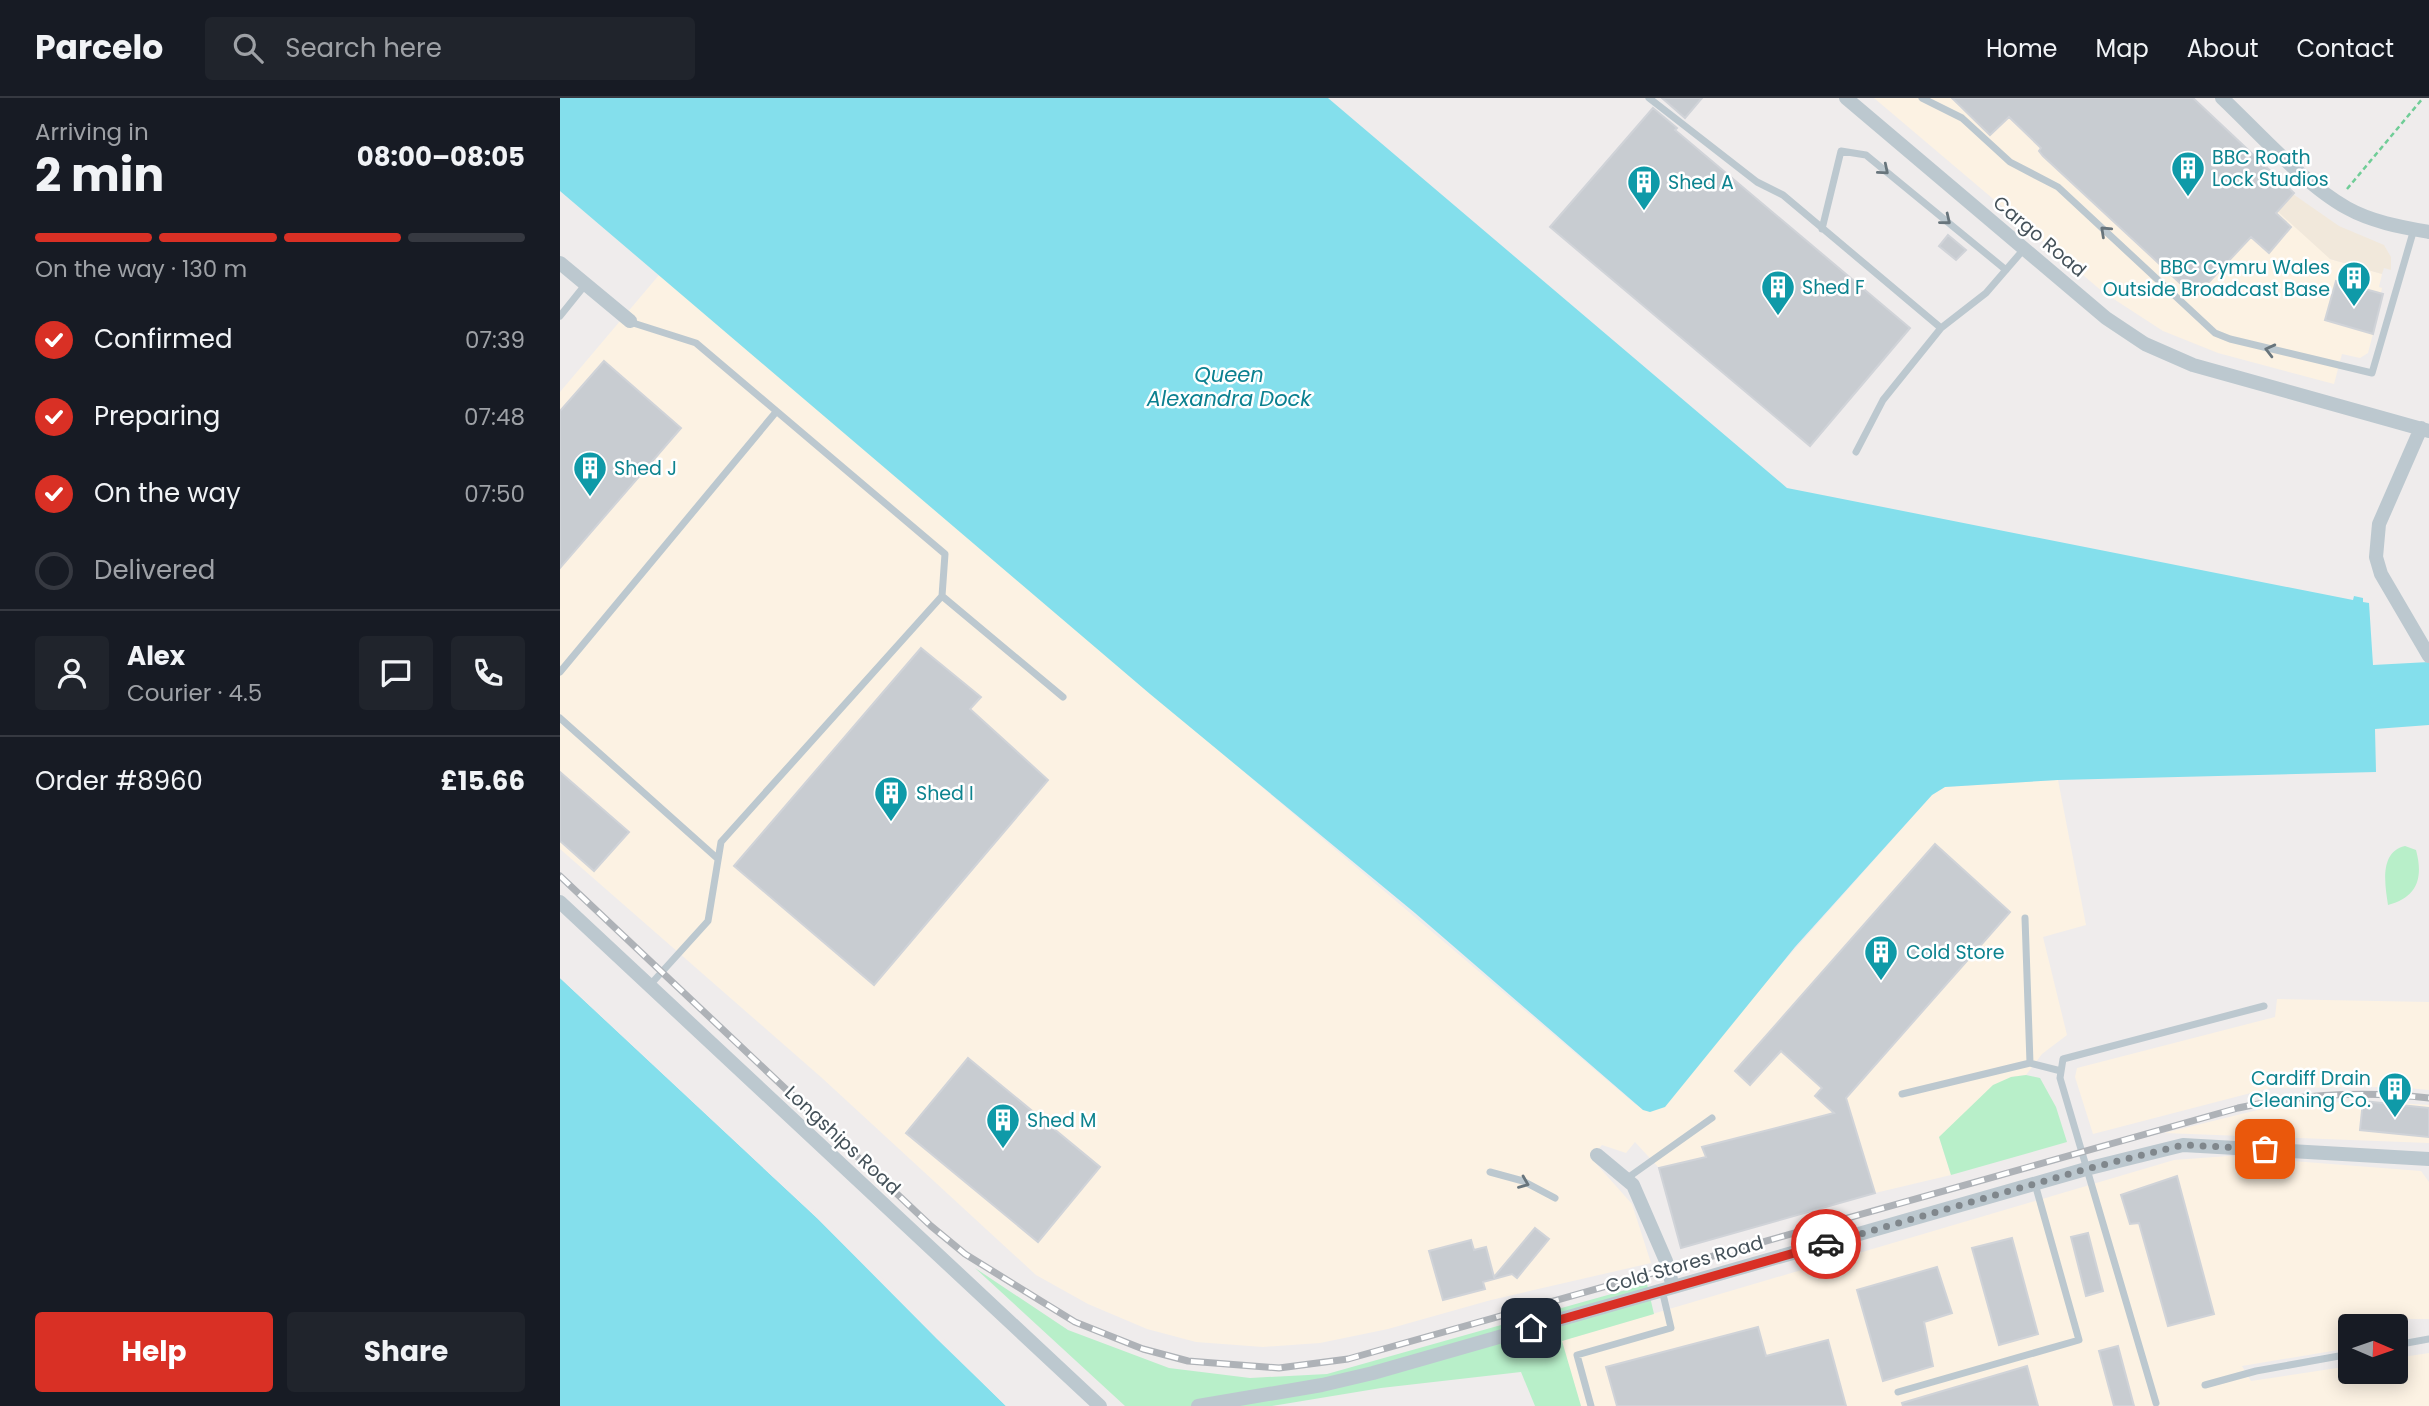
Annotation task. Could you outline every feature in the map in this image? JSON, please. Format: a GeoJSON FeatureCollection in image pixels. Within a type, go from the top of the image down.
{"type":"FeatureCollection","features":[{"type":"Feature","properties":{"kind":"street","name":"Cargo Road"},"geometry":{"type":"LineString","coordinates":[[1846,98],[2118,327],[2166,354],[2214,372],[2425,430]]}},
{"type":"Feature","properties":{"kind":"street"},"geometry":{"type":"LineString","coordinates":[[2222,98],[2328,196],[2373,219],[2429,232]]}},
{"type":"Feature","properties":{"kind":"street"},"geometry":{"type":"LineString","coordinates":[[560,263],[630,321]]}},
{"type":"Feature","properties":{"kind":"street"},"geometry":{"type":"LineString","coordinates":[[2425,430],[2377,535],[2377,564],[2429,656]]}},
{"type":"Feature","properties":{"kind":"street","name":"Longships Road"},"geometry":{"type":"LineString","coordinates":[[560,902],[1100,1406]]}},
{"type":"Feature","properties":{"kind":"street","name":"Cold Stores Road"},"geometry":{"type":"LineString","coordinates":[[1198,1406],[1322,1385],[1373,1373],[2086,1169],[2183,1145],[2429,1159]]}},
{"type":"Feature","properties":{"kind":"street"},"geometry":{"type":"LineString","coordinates":[[1597,1155],[1633,1185],[1669,1268],[1667,1289]]}},
{"type":"Feature","properties":{"kind":"lane"},"geometry":{"type":"LineString","coordinates":[[1649,98],[1757,182],[1783,195],[1941,328]]}},
{"type":"Feature","properties":{"kind":"lane"},"geometry":{"type":"LineString","coordinates":[[1922,98],[1962,118],[2010,162],[2058,187],[2215,333],[2230,339],[2372,373],[2414,229]]}},
{"type":"Feature","properties":{"kind":"lane"},"geometry":{"type":"LineString","coordinates":[[1822,229],[1840,151],[1866,155],[2006,270]]}},
{"type":"Feature","properties":{"kind":"lane"},"geometry":{"type":"LineString","coordinates":[[1856,452],[1883,400],[1941,328],[1986,293],[2024,249]]}},
{"type":"Feature","properties":{"kind":"lane"},"geometry":{"type":"LineString","coordinates":[[560,316],[585,285]]}},
{"type":"Feature","properties":{"kind":"lane"},"geometry":{"type":"LineString","coordinates":[[630,321],[696,343],[945,554],[942,596],[721,842],[708,921],[650,985]]}},
{"type":"Feature","properties":{"kind":"lane"},"geometry":{"type":"LineString","coordinates":[[560,672],[776,412]]}},
{"type":"Feature","properties":{"kind":"lane"},"geometry":{"type":"LineString","coordinates":[[942,596],[1063,697]]}},
{"type":"Feature","properties":{"kind":"lane"},"geometry":{"type":"LineString","coordinates":[[560,718],[718,859]]}},
{"type":"Feature","properties":{"kind":"lane"},"geometry":{"type":"LineString","coordinates":[[2025,918],[2030,1063]]}},
{"type":"Feature","properties":{"kind":"lane"},"geometry":{"type":"LineString","coordinates":[[2156,1404],[2060,1078],[2063,1059],[2264,1006]]}},
{"type":"Feature","properties":{"kind":"lane"},"geometry":{"type":"LineString","coordinates":[[1902,1094],[2030,1063],[2061,1071]]}},
{"type":"Feature","properties":{"kind":"lane"},"geometry":{"type":"LineString","coordinates":[[1626,1179],[1712,1118]]}},
{"type":"Feature","properties":{"kind":"lane"},"geometry":{"type":"LineString","coordinates":[[1490,1172],[1523,1181],[1555,1198]]}},
{"type":"Feature","properties":{"kind":"lane"},"geometry":{"type":"LineString","coordinates":[[1898,1392],[2079,1340],[2035,1184]]}},
{"type":"Feature","properties":{"kind":"lane"},"geometry":{"type":"LineString","coordinates":[[1591,1406],[1577,1355],[1671,1328],[1667,1289]]}},
{"type":"Feature","properties":{"kind":"lane"},"geometry":{"type":"LineString","coordinates":[[2408,1343],[2429,1339]]}},
{"type":"Feature","properties":{"kind":"lane"},"geometry":{"type":"LineString","coordinates":[[2205,1385],[2256,1371],[2338,1356]]}},
{"type":"Feature","properties":{"kind":"path"},"geometry":{"type":"LineString","coordinates":[[2347,189],[2423,98]]}},
{"type":"Feature","properties":{"kind":"shaded area"},"geometry":{"type":"Polygon","coordinates":[[[1874,98],[2193,98],[2289,198],[2330,259],[2382,274],[2379,287],[2382,288],[2383,295],[2368,353],[2360,358],[2342,354],[2334,384],[2218,353],[2163,331],[2103,292],[1874,98]]]}},
{"type":"Feature","properties":{"kind":"shaded area"},"geometry":{"type":"Polygon","coordinates":[[[659,275],[1635,1104],[1650,1112],[1932,795],[1945,787],[2058,780],[2086,925],[2043,937],[2067,1035],[2042,1054],[2026,1075],[2011,1077],[1939,1137],[1951,1175],[1875,1193],[1681,1248],[1659,1168],[1635,1142],[1626,1153],[1602,1145],[1591,1158],[1632,1204],[1651,1263],[1491,1300],[1388,1329],[1320,1343],[1263,1347],[1196,1342],[1147,1329],[1088,1304],[1036,1275],[822,1078],[560,849],[560,392],[659,275]]]}},
{"type":"Feature","properties":{"kind":"shaded area"},"geometry":{"type":"Polygon","coordinates":[[[2277,999],[2429,1002],[2429,1090],[2397,1087],[2270,1088],[2093,1134],[2075,1077],[2077,1068],[2275,1017],[2277,999]]]}},
{"type":"Feature","properties":{"kind":"shaded area"},"geometry":{"type":"Polygon","coordinates":[[[2363,1101],[2429,1105],[2429,1143],[2164,1133],[2278,1105],[2363,1101]]]}},
{"type":"Feature","properties":{"kind":"shaded area"},"geometry":{"type":"Polygon","coordinates":[[[2228,1156],[2421,1171],[2429,1182],[2429,1319],[2408,1319],[2408,1314],[2338,1314],[2338,1350],[2242,1366],[2251,1381],[2338,1368],[2338,1384],[2408,1384],[2408,1356],[2429,1353],[2429,1406],[1581,1406],[1561,1341],[2174,1160],[2228,1156]]]}},
{"type":"Feature","properties":{"kind":"green space"},"geometry":{"type":"Polygon","coordinates":[[[2405,846],[2416,850],[2419,868],[2416,884],[2406,897],[2388,905],[2385,879],[2387,862],[2397,849],[2405,846]]]}},
{"type":"Feature","properties":{"kind":"green space"},"geometry":{"type":"Polygon","coordinates":[[[2026,1075],[2040,1078],[2056,1107],[2067,1142],[1951,1175],[1939,1137],[1993,1085],[2011,1077],[2026,1075]]]}},
{"type":"Feature","properties":{"kind":"green space"},"geometry":{"type":"Polygon","coordinates":[[[975,1268],[1068,1330],[1169,1368],[1250,1378],[1327,1374],[1647,1284],[1654,1314],[1562,1341],[1581,1406],[1535,1406],[1521,1372],[1381,1388],[1272,1406],[1125,1406],[975,1268]]]}},
{"type":"Feature","properties":{"kind":"sand"},"geometry":{"type":"Polygon","coordinates":[[[2293,194],[2339,226],[2384,245],[2391,257],[2391,270],[2384,268],[2382,274],[2330,259],[2276,210],[2293,194]]]}},
{"type":"Feature","properties":{"kind":"water","name":"Queen Alexandra Dock"},"geometry":{"type":"Polygon","coordinates":[[[560,98],[1328,98],[1787,488],[2353,600],[2354,596],[2363,598],[2363,602],[2369,603],[2373,665],[2429,662],[2429,725],[2375,729],[2376,772],[2058,780],[1945,787],[1932,795],[1795,947],[1665,1107],[1650,1112],[1643,1110],[1415,913],[1150,694],[560,191],[560,98]]]}},
{"type":"Feature","properties":{"kind":"water"},"geometry":{"type":"Polygon","coordinates":[[[560,978],[817,1218],[1006,1406],[560,1406],[560,978]]]}},
{"type":"Feature","properties":{"kind":"pier"},"geometry":{"type":"Polygon","coordinates":[[[560,974],[820,1215],[1010,1406],[1006,1406],[937,1339],[817,1218],[560,978],[560,974]]]}},
{"type":"Feature","properties":{"kind":"building"},"geometry":{"type":"Polygon","coordinates":[[[1662,98],[1702,98],[1685,118],[1662,98]]]}},
{"type":"Feature","properties":{"kind":"building","name":"BBC Roath Lock Studios"},"geometry":{"type":"Polygon","coordinates":[[[1952,98],[2193,98],[2294,193],[2276,213],[2291,227],[2269,253],[2251,237],[2195,297],[2043,156],[2039,151],[2041,148],[2009,117],[1990,135],[1952,98]]]}},
{"type":"Feature","properties":{"kind":"building","name":"Shed F"},"geometry":{"type":"Polygon","coordinates":[[[1653,108],[1677,128],[1675,130],[1910,328],[1810,446],[1550,227],[1653,108]]]}},
{"type":"Feature","properties":{"kind":"building"},"geometry":{"type":"Polygon","coordinates":[[[1948,235],[1966,250],[1956,260],[1939,246],[1948,235]]]}},
{"type":"Feature","properties":{"kind":"building","name":"BBC Cymru Wales Outside Broadcast Base"},"geometry":{"type":"Polygon","coordinates":[[[2336,281],[2383,294],[2373,334],[2325,320],[2336,281]]]}},
{"type":"Feature","properties":{"kind":"building","name":"Shed J"},"geometry":{"type":"Polygon","coordinates":[[[604,361],[681,428],[560,568],[560,411],[604,361]]]}},
{"type":"Feature","properties":{"kind":"building","name":"Shed I"},"geometry":{"type":"Polygon","coordinates":[[[921,648],[981,697],[970,709],[1048,780],[874,985],[734,866],[921,648]]]}},
{"type":"Feature","properties":{"kind":"building"},"geometry":{"type":"Polygon","coordinates":[[[560,772],[629,832],[594,871],[560,841],[560,772]]]}},
{"type":"Feature","properties":{"kind":"building","name":"Cold Store"},"geometry":{"type":"Polygon","coordinates":[[[1935,844],[2010,912],[1846,1098],[1875,1193],[1681,1248],[1659,1168],[1706,1157],[1702,1147],[1834,1113],[1815,1096],[1822,1088],[1781,1051],[1750,1085],[1735,1071],[1935,844]]]}},
{"type":"Feature","properties":{"kind":"building","name":"Shed M"},"geometry":{"type":"Polygon","coordinates":[[[968,1058],[1100,1167],[1038,1242],[906,1133],[968,1058]]]}},
{"type":"Feature","properties":{"kind":"building","name":"Cardiff Drain Cleaning Co."},"geometry":{"type":"Polygon","coordinates":[[[2363,1101],[2429,1108],[2429,1137],[2360,1130],[2363,1101]]]}},
{"type":"Feature","properties":{"kind":"building"},"geometry":{"type":"Polygon","coordinates":[[[2177,1176],[2214,1314],[2168,1326],[2139,1223],[2130,1224],[2121,1195],[2177,1176]]]}},
{"type":"Feature","properties":{"kind":"building"},"geometry":{"type":"Polygon","coordinates":[[[1535,1228],[1549,1239],[1517,1278],[1512,1274],[1483,1282],[1485,1289],[1443,1300],[1429,1251],[1471,1240],[1474,1250],[1486,1247],[1494,1277],[1535,1228]]]}},
{"type":"Feature","properties":{"kind":"building"},"geometry":{"type":"Polygon","coordinates":[[[2088,1233],[2103,1291],[2086,1296],[2071,1237],[2088,1233]]]}},
{"type":"Feature","properties":{"kind":"building"},"geometry":{"type":"Polygon","coordinates":[[[2012,1238],[2038,1334],[1999,1345],[1972,1248],[2012,1238]]]}},
{"type":"Feature","properties":{"kind":"building"},"geometry":{"type":"Polygon","coordinates":[[[1937,1267],[1952,1313],[1924,1322],[1933,1366],[1883,1381],[1857,1290],[1937,1267]]]}},
{"type":"Feature","properties":{"kind":"building"},"geometry":{"type":"Polygon","coordinates":[[[1758,1327],[1766,1356],[1828,1340],[1846,1406],[1617,1406],[1606,1367],[1758,1327]]]}},
{"type":"Feature","properties":{"kind":"building"},"geometry":{"type":"Polygon","coordinates":[[[2118,1346],[2134,1406],[2114,1406],[2099,1351],[2118,1346]]]}},
{"type":"Feature","properties":{"kind":"building"},"geometry":{"type":"Polygon","coordinates":[[[2027,1366],[2038,1406],[1903,1406],[1902,1403],[2027,1366]]]}},
{"type":"Feature","properties":{"kind":"railway"},"geometry":{"type":"LineString","coordinates":[[560,876],[931,1226],[965,1254],[1075,1322],[1143,1349],[1188,1361],[1279,1368],[1348,1359],[2238,1108],[2333,1095],[2429,1098]]}},
{"type":"Feature","properties":{"kind":"way so far"},"geometry":{"type":"LineString","coordinates":[[1826,1244],[2086,1169],[2183,1145],[2265,1149]]}},
{"type":"Feature","properties":{"kind":"place","name":"BBC Roath Lock Studios"},"geometry":{"type":"Point","coordinates":[2188,198]}},
{"type":"Feature","properties":{"kind":"place","name":"Shed A"},"geometry":{"type":"Point","coordinates":[1644,212]}},
{"type":"Feature","properties":{"kind":"place","name":"BBC Cymru Wales Outside Broadcast Base"},"geometry":{"type":"Point","coordinates":[2354,308]}},
{"type":"Feature","properties":{"kind":"place","name":"Shed F"},"geometry":{"type":"Point","coordinates":[1778,317]}},
{"type":"Feature","properties":{"kind":"place","name":"Shed J"},"geometry":{"type":"Point","coordinates":[590,498]}},
{"type":"Feature","properties":{"kind":"place","name":"Shed I"},"geometry":{"type":"Point","coordinates":[891,823]}},
{"type":"Feature","properties":{"kind":"place","name":"Cold Store"},"geometry":{"type":"Point","coordinates":[1881,982]}},
{"type":"Feature","properties":{"kind":"place","name":"Cardiff Drain Cleaning Co."},"geometry":{"type":"Point","coordinates":[2395,1119]}},
{"type":"Feature","properties":{"kind":"place","name":"Shed M"},"geometry":{"type":"Point","coordinates":[1003,1150]}},
{"type":"Feature","properties":{"kind":"route"},"geometry":{"type":"LineString","coordinates":[[1531,1328],[1826,1244]]}}]}
